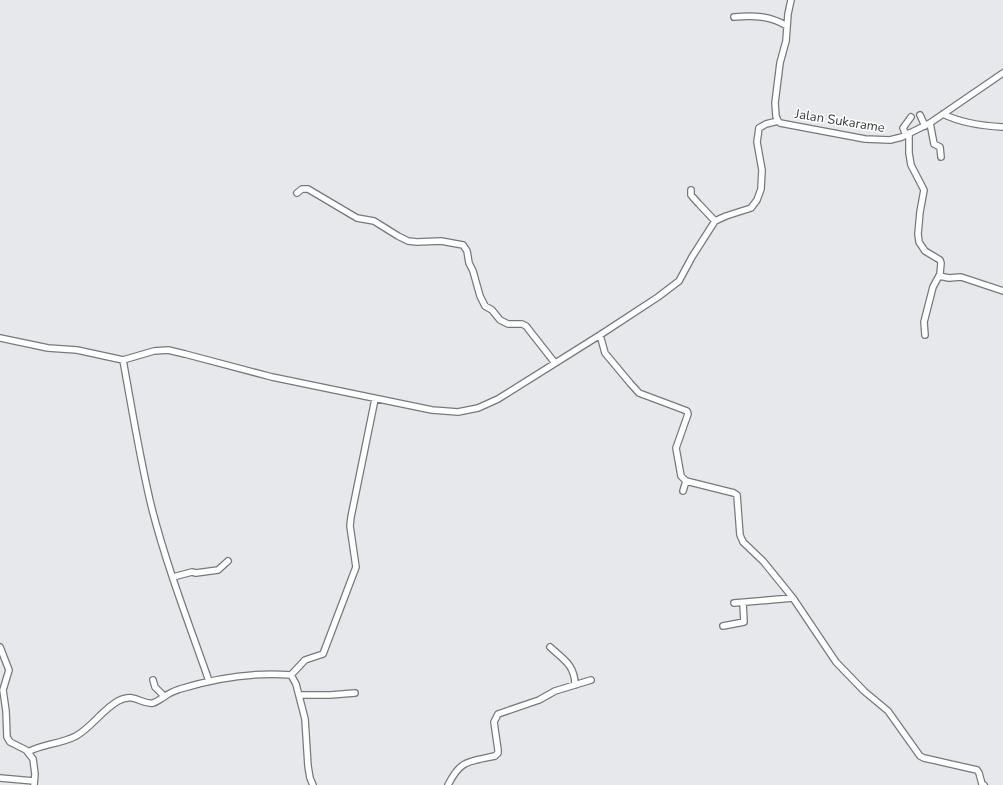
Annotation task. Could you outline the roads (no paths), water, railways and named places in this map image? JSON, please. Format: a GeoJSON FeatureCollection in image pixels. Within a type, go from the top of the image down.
{"type":"FeatureCollection","features":[{"type":"Feature","properties":{"kind":"street","name":"Jalan Sukarame"},"geometry":{"type":"LineString","coordinates":[[791,0],[786,41],[780,63],[775,103],[778,121],[844,135],[878,140],[890,140],[908,134],[928,124],[1003,73]]}},
{"type":"Feature","properties":{"kind":"street"},"geometry":{"type":"LineString","coordinates":[[734,17],[750,16],[771,18],[787,26]]}},
{"type":"Feature","properties":{"kind":"street"},"geometry":{"type":"LineString","coordinates":[[943,114],[988,126],[1003,127]]}},
{"type":"Feature","properties":{"kind":"street"},"geometry":{"type":"LineString","coordinates":[[920,115],[928,124],[934,144],[940,147],[941,157]]}},
{"type":"Feature","properties":{"kind":"street"},"geometry":{"type":"LineString","coordinates":[[911,117],[903,127],[908,134],[911,165],[924,190],[920,212],[918,239],[925,251],[940,261],[939,276],[932,287],[924,322],[925,336]]}},
{"type":"Feature","properties":{"kind":"street"},"geometry":{"type":"LineString","coordinates":[[0,338],[48,348],[77,350],[123,360],[154,351],[168,350],[272,377],[432,410],[458,412],[478,408],[498,399],[600,335],[658,297],[679,281],[692,257],[716,221],[734,213],[751,208],[757,200],[761,189],[762,170],[757,142],[759,128],[778,121]]}},
{"type":"Feature","properties":{"kind":"street"},"geometry":{"type":"LineString","coordinates":[[297,193],[302,189],[308,189],[357,218],[374,221],[408,241],[441,241],[463,245],[467,251],[469,263],[485,306],[492,310],[500,320],[508,324],[522,324],[526,326],[555,363]]}},
{"type":"Feature","properties":{"kind":"street"},"geometry":{"type":"LineString","coordinates":[[691,190],[691,194],[698,204],[716,221]]}},
{"type":"Feature","properties":{"kind":"street"},"geometry":{"type":"LineString","coordinates":[[939,276],[949,278],[961,277],[1003,291]]}},
{"type":"Feature","properties":{"kind":"street"},"geometry":{"type":"LineString","coordinates":[[600,335],[605,353],[639,393],[687,411],[688,414],[676,448],[681,476],[686,481],[737,495],[741,538],[793,598],[836,662],[864,691],[888,711],[917,753],[924,758],[977,770],[982,784],[984,785]]}},
{"type":"Feature","properties":{"kind":"street"},"geometry":{"type":"LineString","coordinates":[[123,360],[131,408],[152,509],[173,577],[209,682]]}},
{"type":"Feature","properties":{"kind":"street"},"geometry":{"type":"LineString","coordinates":[[28,752],[36,748],[74,737],[85,731],[110,706],[120,700],[135,698],[148,703],[153,703],[173,691],[229,677],[260,674],[291,675],[305,660],[323,654],[356,567],[350,526],[351,517],[375,399]]}},
{"type":"Feature","properties":{"kind":"street"},"geometry":{"type":"LineString","coordinates":[[683,491],[686,481]]}},
{"type":"Feature","properties":{"kind":"street"},"geometry":{"type":"LineString","coordinates":[[173,577],[192,572],[218,570],[228,561]]}},
{"type":"Feature","properties":{"kind":"street"},"geometry":{"type":"LineString","coordinates":[[734,603],[793,598]]}},
{"type":"Feature","properties":{"kind":"street"},"geometry":{"type":"LineString","coordinates":[[723,626],[744,622],[742,603]]}},
{"type":"Feature","properties":{"kind":"street"},"geometry":{"type":"LineString","coordinates":[[0,647],[9,670],[2,690],[6,710],[7,737],[10,742],[28,752],[33,759],[35,774],[34,783],[0,778]]}},
{"type":"Feature","properties":{"kind":"street"},"geometry":{"type":"LineString","coordinates":[[550,647],[572,668],[574,685]]}},
{"type":"Feature","properties":{"kind":"street"},"geometry":{"type":"LineString","coordinates":[[291,675],[296,684],[305,719],[308,766],[312,785]]}},
{"type":"Feature","properties":{"kind":"street"},"geometry":{"type":"LineString","coordinates":[[153,680],[155,687],[164,696]]}},
{"type":"Feature","properties":{"kind":"street"},"geometry":{"type":"LineString","coordinates":[[448,785],[457,770],[464,764],[473,760],[494,756],[497,754],[498,750],[494,722],[498,714],[539,700],[555,691],[591,680]]}},
{"type":"Feature","properties":{"kind":"street"},"geometry":{"type":"LineString","coordinates":[[298,695],[355,693]]}}]}
